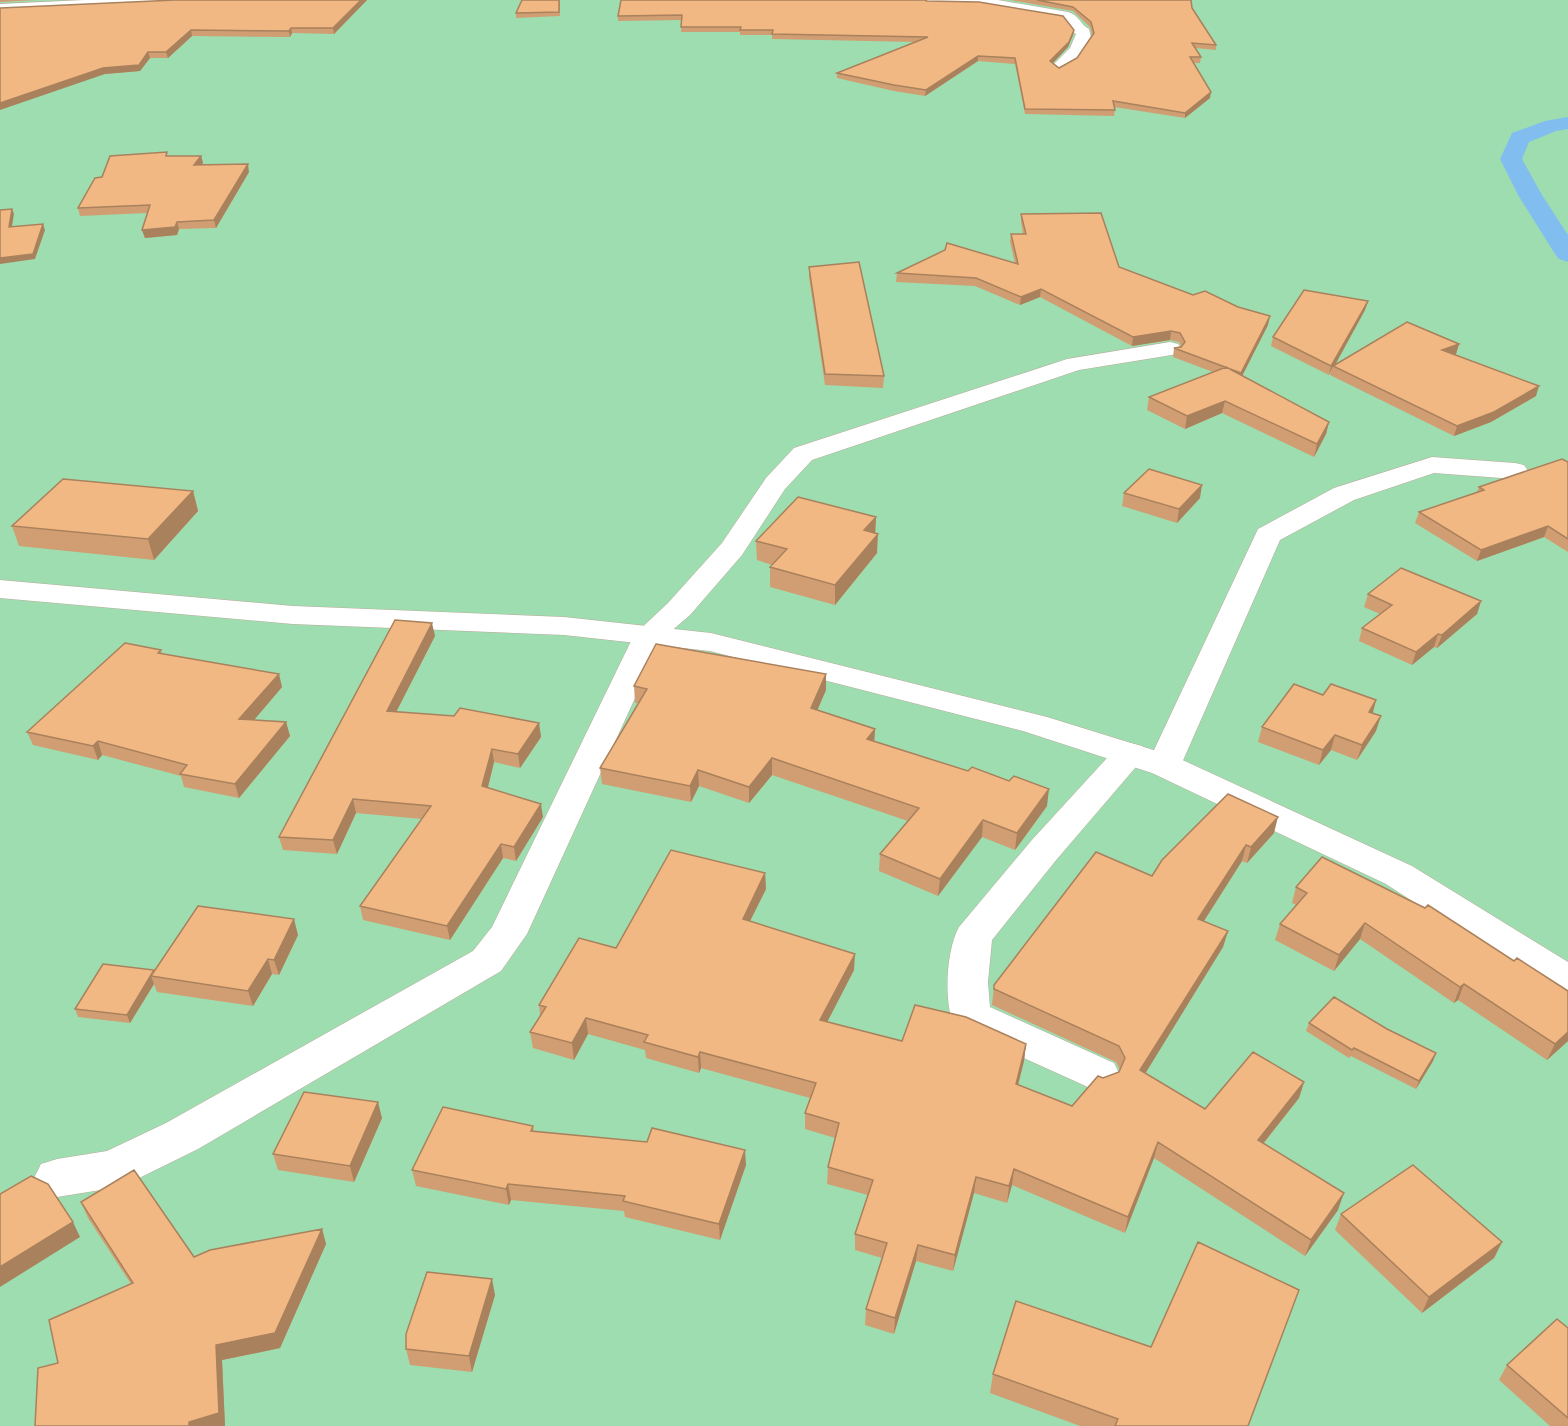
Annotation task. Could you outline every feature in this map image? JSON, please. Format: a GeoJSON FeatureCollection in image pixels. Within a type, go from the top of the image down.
{"type":"FeatureCollection","features":[{"type":"Feature","properties":{"kind":"street"},"geometry":{"type":"LineString","coordinates":[[0,8],[175,0]]}},
{"type":"Feature","properties":{"kind":"street"},"geometry":{"type":"LineString","coordinates":[[927,0],[980,1],[1068,16],[1074,21],[1075,27],[1084,32],[1084,38],[1060,66]]}},
{"type":"Feature","properties":{"kind":"street"},"geometry":{"type":"LineString","coordinates":[[57,1178],[113,1169],[182,1136],[487,961],[508,934],[649,635],[679,609],[732,549],[776,484],[803,454],[1075,364],[1170,349]]}},
{"type":"Feature","properties":{"kind":"street"},"geometry":{"type":"LineString","coordinates":[[1099,1075],[970,1017],[968,981],[973,937],[1044,850],[1147,759],[1268,535],[1344,494],[1432,465],[1515,471]]}},
{"type":"Feature","properties":{"kind":"street"},"geometry":{"type":"LineString","coordinates":[[0,589],[293,615],[564,626],[711,642],[1035,724],[1147,759],[1399,875],[1568,982]]}},
{"type":"Feature","properties":{"kind":"green space"},"geometry":{"type":"Polygon","coordinates":[[[0,0],[1568,0],[1568,1426],[0,1426],[0,0]]]}},
{"type":"Feature","properties":{"kind":"building"},"geometry":{"type":"Polygon","coordinates":[[[175,0],[361,0],[333,28],[291,28],[289,31],[191,30],[166,52],[148,52],[139,65],[103,68],[0,103],[0,8],[175,0]]]}},
{"type":"Feature","properties":{"kind":"building"},"geometry":{"type":"Polygon","coordinates":[[[522,0],[559,0],[559,12],[516,13],[522,0]]]}},
{"type":"Feature","properties":{"kind":"building"},"geometry":{"type":"Polygon","coordinates":[[[621,0],[979,2],[1063,16],[1074,30],[1069,42],[1050,61],[1059,68],[1077,58],[1094,33],[1091,22],[1073,7],[1037,0],[1191,0],[1192,8],[1216,45],[1192,43],[1201,57],[1190,57],[1211,92],[1185,113],[1113,101],[1115,110],[1025,109],[1015,58],[978,56],[926,90],[837,73],[928,37],[772,34],[773,30],[740,30],[741,27],[681,27],[682,15],[618,16],[621,0]]]}},
{"type":"Feature","properties":{"kind":"building"},"geometry":{"type":"Polygon","coordinates":[[[167,152],[166,156],[201,156],[194,165],[248,164],[214,220],[177,222],[175,227],[142,230],[150,205],[78,208],[95,178],[102,177],[110,156],[167,152]]]}},
{"type":"Feature","properties":{"kind":"building"},"geometry":{"type":"Polygon","coordinates":[[[12,209],[9,227],[43,224],[33,254],[0,258],[0,210],[12,209]]]}},
{"type":"Feature","properties":{"kind":"building"},"geometry":{"type":"Polygon","coordinates":[[[1101,213],[1119,267],[1193,295],[1205,291],[1238,307],[1270,316],[1241,373],[1174,348],[1181,347],[1185,342],[1180,333],[1171,331],[1133,337],[1041,289],[1021,297],[976,278],[897,273],[945,250],[947,243],[1018,264],[1011,234],[1026,234],[1021,214],[1101,213]]]}},
{"type":"Feature","properties":{"kind":"building"},"geometry":{"type":"Polygon","coordinates":[[[859,262],[884,376],[825,374],[809,267],[859,262]]]}},
{"type":"Feature","properties":{"kind":"building"},"geometry":{"type":"Polygon","coordinates":[[[1304,290],[1368,301],[1331,366],[1273,337],[1304,290]]]}},
{"type":"Feature","properties":{"kind":"building"},"geometry":{"type":"Polygon","coordinates":[[[1407,322],[1459,344],[1442,350],[1539,386],[1494,412],[1457,426],[1333,366],[1407,322]]]}},
{"type":"Feature","properties":{"kind":"building"},"geometry":{"type":"Polygon","coordinates":[[[1226,367],[1329,422],[1317,444],[1225,401],[1187,416],[1149,397],[1226,367]]]}},
{"type":"Feature","properties":{"kind":"building"},"geometry":{"type":"Polygon","coordinates":[[[1562,459],[1568,462],[1568,539],[1548,526],[1481,550],[1419,512],[1484,490],[1479,487],[1562,459]]]}},
{"type":"Feature","properties":{"kind":"building"},"geometry":{"type":"Polygon","coordinates":[[[1149,469],[1202,485],[1179,509],[1124,493],[1149,469]]]}},
{"type":"Feature","properties":{"kind":"building"},"geometry":{"type":"Polygon","coordinates":[[[63,479],[193,491],[148,539],[12,526],[63,479]]]}},
{"type":"Feature","properties":{"kind":"building"},"geometry":{"type":"Polygon","coordinates":[[[798,497],[876,517],[864,530],[878,534],[835,585],[770,567],[787,549],[756,541],[798,497]]]}},
{"type":"Feature","properties":{"kind":"building"},"geometry":{"type":"Polygon","coordinates":[[[1401,568],[1481,601],[1442,635],[1438,634],[1416,652],[1362,628],[1392,605],[1368,594],[1401,568]]]}},
{"type":"Feature","properties":{"kind":"building"},"geometry":{"type":"Polygon","coordinates":[[[395,620],[432,623],[387,711],[454,716],[460,708],[539,723],[518,754],[492,749],[482,786],[541,804],[514,847],[501,844],[447,926],[360,906],[431,806],[353,799],[333,840],[279,837],[395,620]]]}},
{"type":"Feature","properties":{"kind":"building"},"geometry":{"type":"Polygon","coordinates":[[[125,643],[161,650],[158,653],[279,674],[239,719],[286,722],[235,784],[180,774],[187,765],[98,741],[93,746],[27,732],[125,643]]]}},
{"type":"Feature","properties":{"kind":"building"},"geometry":{"type":"Polygon","coordinates":[[[656,644],[826,674],[811,708],[875,729],[867,739],[968,771],[972,767],[1009,781],[1014,776],[1049,789],[1017,833],[983,820],[940,879],[880,854],[919,808],[772,758],[749,787],[698,770],[690,786],[600,768],[647,689],[634,686],[656,644]]]}},
{"type":"Feature","properties":{"kind":"building"},"geometry":{"type":"Polygon","coordinates":[[[1294,684],[1323,695],[1331,684],[1376,700],[1369,712],[1381,716],[1362,745],[1335,735],[1323,750],[1262,727],[1294,684]]]}},
{"type":"Feature","properties":{"kind":"building"},"geometry":{"type":"Polygon","coordinates":[[[1228,794],[1278,817],[1251,847],[1246,845],[1198,919],[1228,931],[1140,1070],[1205,1109],[1253,1052],[1304,1082],[1258,1140],[1344,1193],[1311,1240],[1158,1142],[1128,1217],[1014,1169],[1009,1186],[976,1177],[955,1255],[918,1245],[895,1318],[866,1309],[887,1243],[855,1234],[873,1180],[828,1167],[839,1123],[805,1113],[816,1083],[700,1052],[698,1057],[644,1042],[648,1035],[586,1018],[572,1043],[530,1032],[546,1007],[539,1005],[579,938],[616,948],[671,850],[765,873],[743,919],[855,954],[820,1020],[902,1041],[915,1005],[966,1017],[1026,1044],[1016,1084],[1072,1106],[1098,1076],[1103,1078],[1119,1072],[1125,1058],[1119,1046],[994,989],[994,985],[1096,852],[1152,876],[1162,860],[1228,794]]]}},
{"type":"Feature","properties":{"kind":"building"},"geometry":{"type":"Polygon","coordinates":[[[1322,857],[1425,908],[1428,905],[1514,961],[1517,958],[1568,991],[1568,1032],[1555,1044],[1464,984],[1460,987],[1365,923],[1339,955],[1280,924],[1307,893],[1296,887],[1322,857]]]}},
{"type":"Feature","properties":{"kind":"building"},"geometry":{"type":"Polygon","coordinates":[[[198,906],[294,919],[274,960],[268,959],[248,991],[151,976],[198,906]]]}},
{"type":"Feature","properties":{"kind":"building"},"geometry":{"type":"Polygon","coordinates":[[[103,964],[154,970],[127,1015],[75,1009],[103,964]]]}},
{"type":"Feature","properties":{"kind":"building"},"geometry":{"type":"Polygon","coordinates":[[[1334,997],[1387,1029],[1436,1053],[1419,1081],[1354,1048],[1352,1050],[1309,1023],[1334,997]]]}},
{"type":"Feature","properties":{"kind":"building"},"geometry":{"type":"Polygon","coordinates":[[[304,1092],[378,1102],[350,1166],[273,1154],[304,1092]]]}},
{"type":"Feature","properties":{"kind":"building"},"geometry":{"type":"Polygon","coordinates":[[[443,1107],[533,1126],[531,1131],[647,1142],[652,1128],[745,1150],[719,1224],[623,1201],[625,1196],[508,1184],[506,1189],[412,1170],[443,1107]]]}},
{"type":"Feature","properties":{"kind":"building"},"geometry":{"type":"Polygon","coordinates":[[[1413,1165],[1502,1242],[1429,1297],[1341,1214],[1413,1165]]]}},
{"type":"Feature","properties":{"kind":"building"},"geometry":{"type":"Polygon","coordinates":[[[134,1170],[194,1257],[210,1250],[322,1229],[275,1333],[216,1345],[219,1413],[189,1422],[189,1426],[35,1426],[38,1368],[58,1363],[49,1320],[133,1283],[81,1202],[134,1170]]]}},
{"type":"Feature","properties":{"kind":"building"},"geometry":{"type":"Polygon","coordinates":[[[31,1176],[48,1184],[73,1222],[0,1267],[0,1194],[31,1176]]]}},
{"type":"Feature","properties":{"kind":"building"},"geometry":{"type":"Polygon","coordinates":[[[1198,1242],[1299,1290],[1248,1426],[1115,1426],[1118,1419],[993,1374],[1016,1301],[1151,1347],[1198,1242]]]}},
{"type":"Feature","properties":{"kind":"building"},"geometry":{"type":"Polygon","coordinates":[[[427,1272],[492,1279],[469,1356],[406,1349],[406,1334],[427,1272]]]}},
{"type":"Feature","properties":{"kind":"building"},"geometry":{"type":"Polygon","coordinates":[[[1557,1319],[1568,1328],[1568,1418],[1507,1365],[1557,1319]]]}},
{"type":"Feature","properties":{"kind":"waterway"},"geometry":{"type":"LineString","coordinates":[[1568,123],[1552,125],[1520,138],[1511,159],[1530,195],[1568,254]]}}]}
